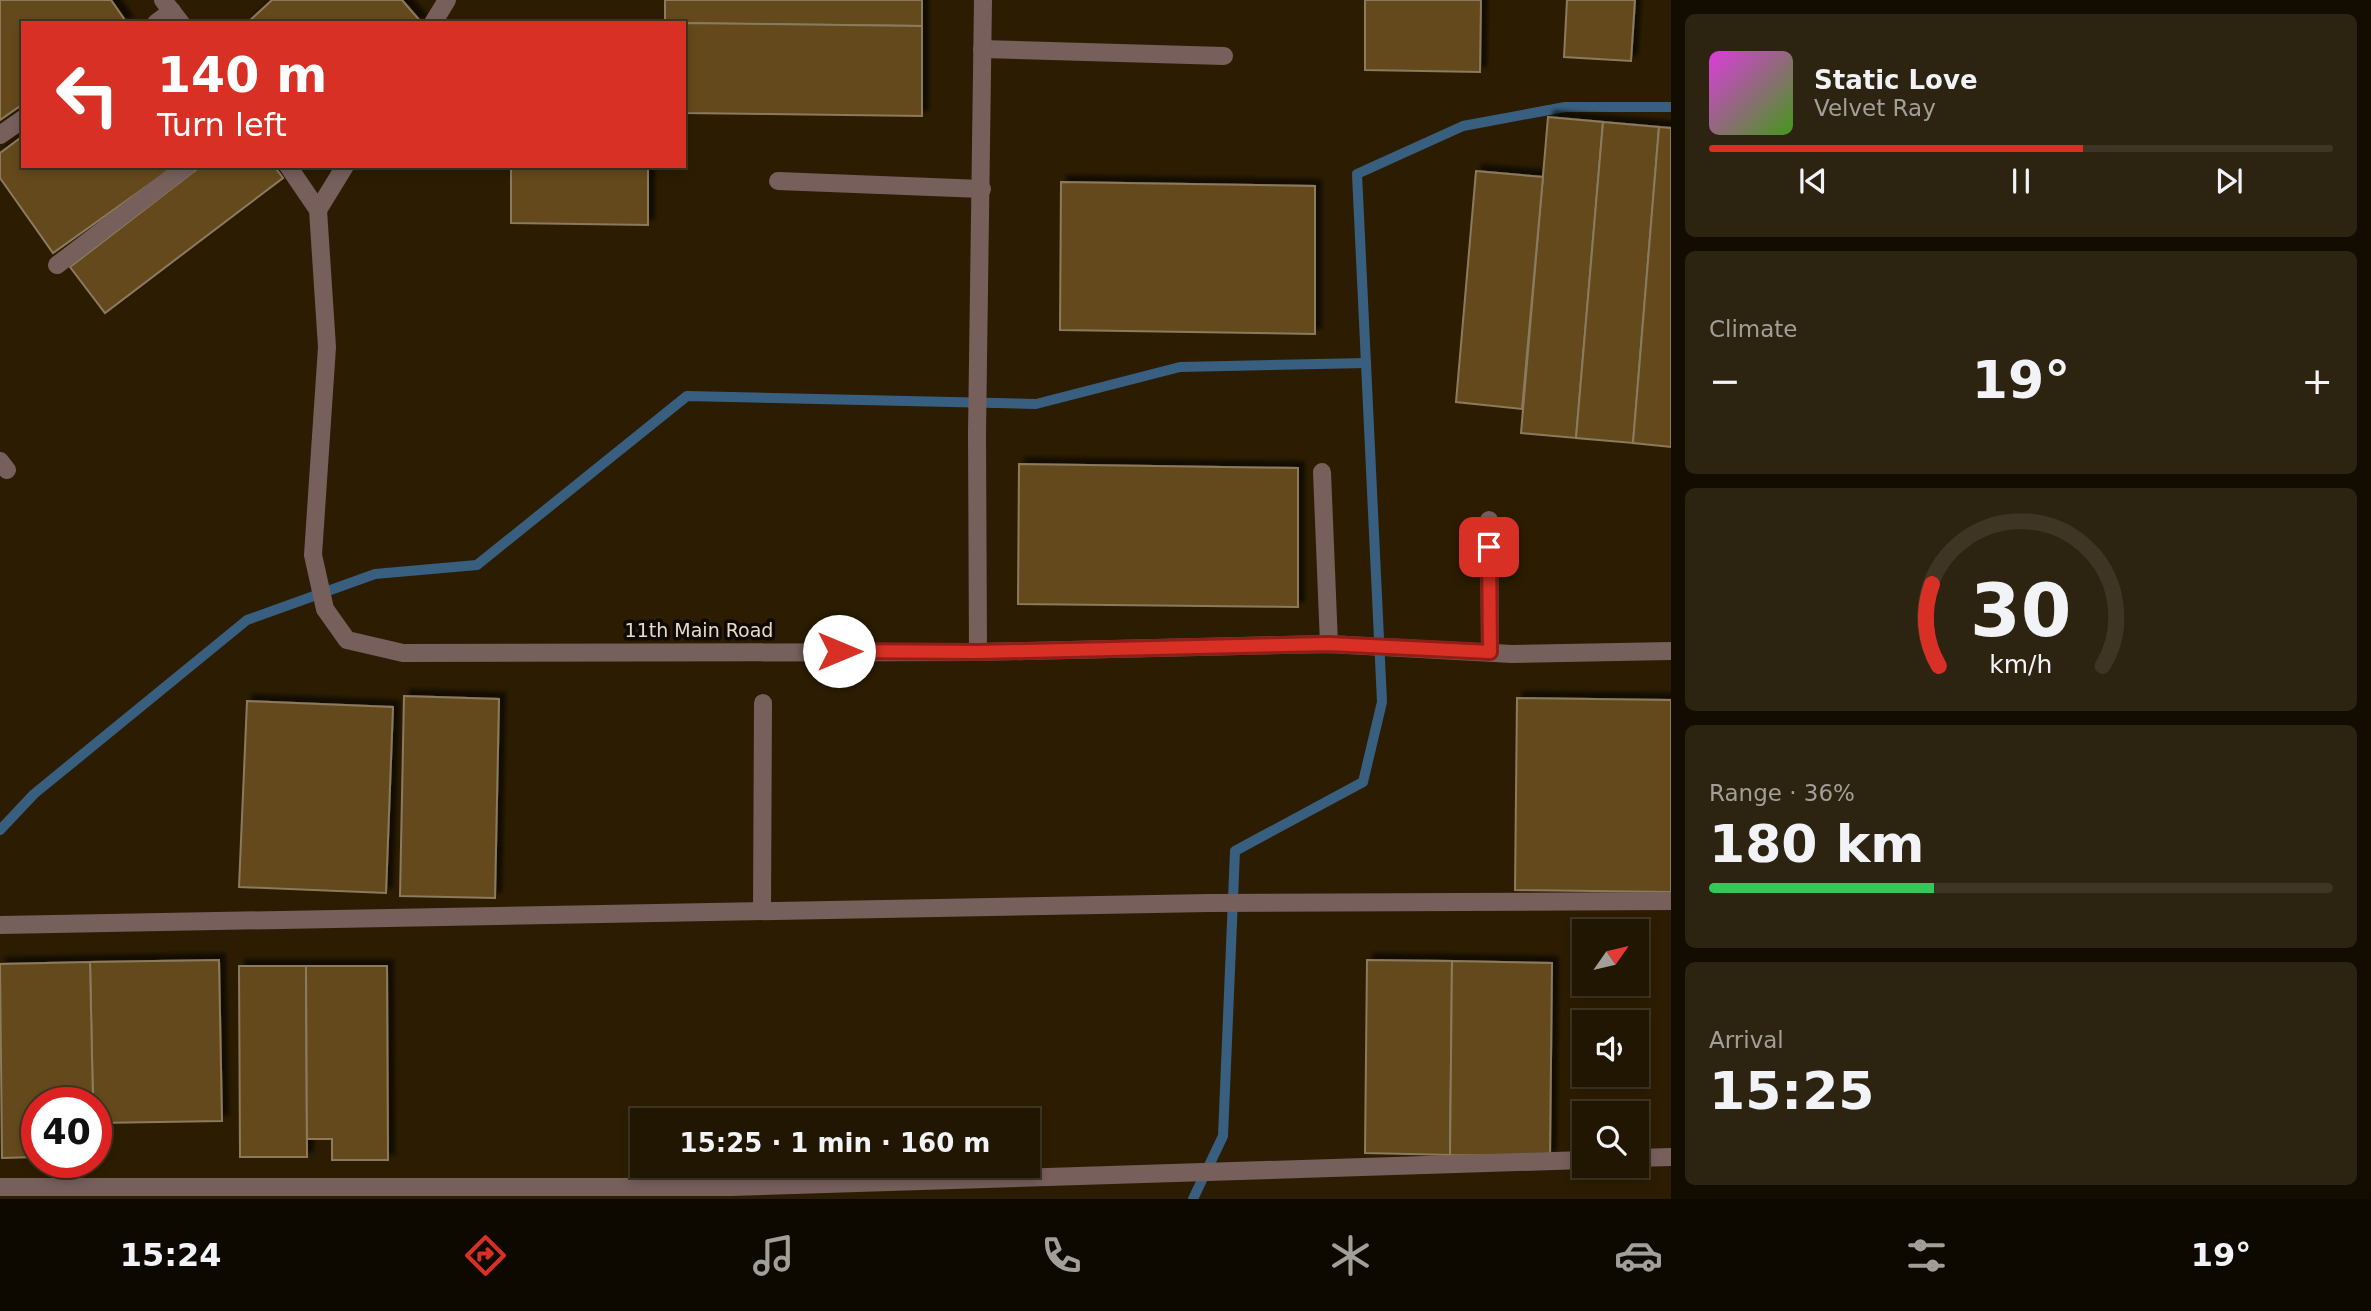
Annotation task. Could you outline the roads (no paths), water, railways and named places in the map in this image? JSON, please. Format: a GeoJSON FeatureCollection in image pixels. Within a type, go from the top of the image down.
{"type":"FeatureCollection","features":[{"type":"Feature","properties":{"kind":"street"},"geometry":{"type":"LineString","coordinates":[[434,21],[447,0]]}},
{"type":"Feature","properties":{"kind":"street"},"geometry":{"type":"LineString","coordinates":[[978,652],[977,433],[982,189],[982,0]]}},
{"type":"Feature","properties":{"kind":"street"},"geometry":{"type":"LineString","coordinates":[[982,49],[1224,56]]}},
{"type":"Feature","properties":{"kind":"street"},"geometry":{"type":"LineString","coordinates":[[0,135],[21,120]]}},
{"type":"Feature","properties":{"kind":"street"},"geometry":{"type":"LineString","coordinates":[[57,265],[184,168]]}},
{"type":"Feature","properties":{"kind":"street"},"geometry":{"type":"LineString","coordinates":[[289,168],[318,210],[344,168]]}},
{"type":"Feature","properties":{"kind":"street"},"geometry":{"type":"LineString","coordinates":[[778,181],[982,189]]}},
{"type":"Feature","properties":{"kind":"street","name":"11th Main Road"},"geometry":{"type":"LineString","coordinates":[[318,210],[327,347],[313,555],[325,609],[347,640],[403,653],[978,652],[1329,644],[1490,652],[1671,651]]}},
{"type":"Feature","properties":{"kind":"street"},"geometry":{"type":"LineString","coordinates":[[1322,472],[1329,644]]}},
{"type":"Feature","properties":{"kind":"street"},"geometry":{"type":"LineString","coordinates":[[1489,520],[1490,652]]}},
{"type":"Feature","properties":{"kind":"street"},"geometry":{"type":"LineString","coordinates":[[762,911],[763,703]]}},
{"type":"Feature","properties":{"kind":"street"},"geometry":{"type":"LineString","coordinates":[[0,925],[1259,902],[1671,901]]}},
{"type":"Feature","properties":{"kind":"street"},"geometry":{"type":"LineString","coordinates":[[1649,1158],[1671,1157]]}},
{"type":"Feature","properties":{"kind":"street"},"geometry":{"type":"LineString","coordinates":[[0,1187],[174,1193],[731,1187],[1572,1160]]}},
{"type":"Feature","properties":{"kind":"waterway"},"geometry":{"type":"LineString","coordinates":[[1193,1199],[1223,1136],[1235,851],[1363,782],[1382,702],[1357,174],[1463,126],[1565,107],[1671,107]]}},
{"type":"Feature","properties":{"kind":"waterway"},"geometry":{"type":"LineString","coordinates":[[0,830],[34,794],[247,620],[375,574],[477,565],[687,396],[1036,404],[1180,367],[1366,363]]}}]}
